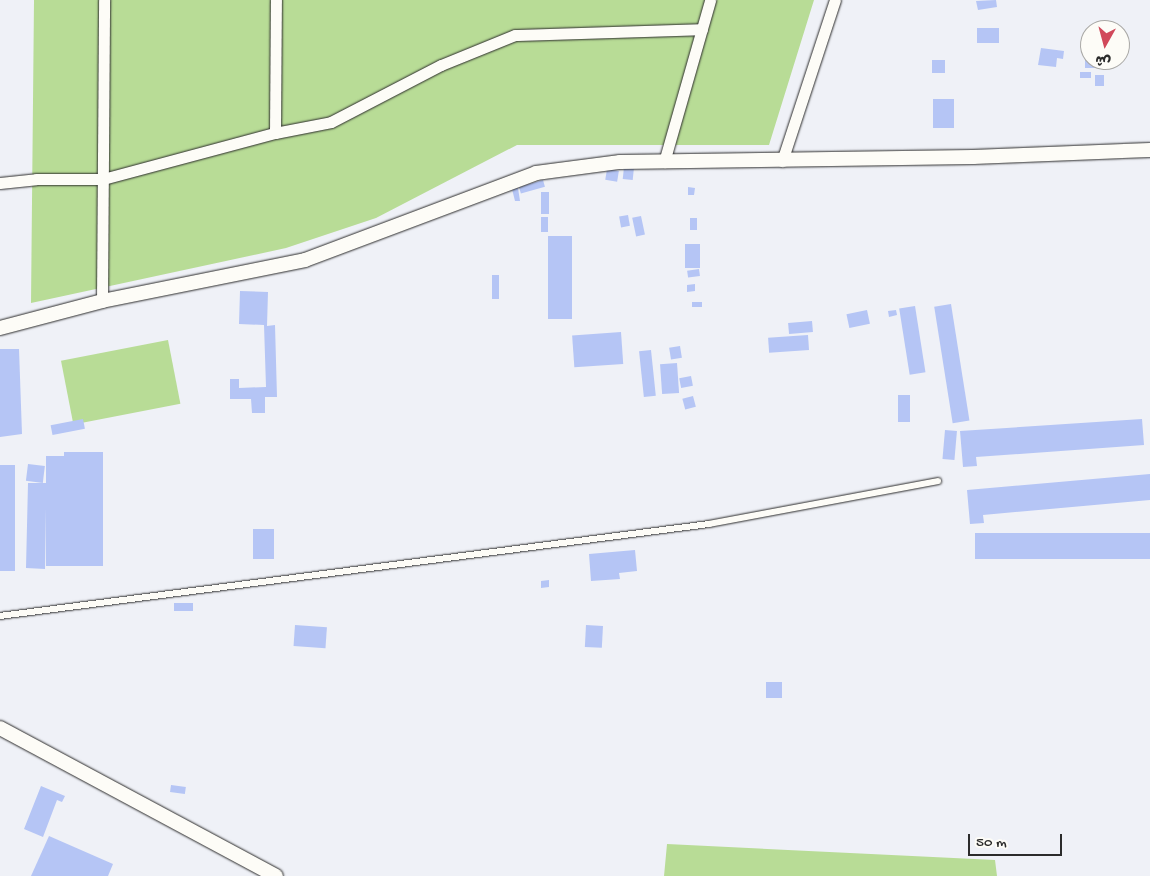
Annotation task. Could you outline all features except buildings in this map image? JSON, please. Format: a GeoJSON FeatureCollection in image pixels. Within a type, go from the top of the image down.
{"type":"FeatureCollection","features":[{"type":"Feature","properties":{"kind":"street"},"geometry":{"type":"LineString","coordinates":[[102,301],[104,0]]}},
{"type":"Feature","properties":{"kind":"street"},"geometry":{"type":"LineString","coordinates":[[275,133],[276,0]]}},
{"type":"Feature","properties":{"kind":"street"},"geometry":{"type":"LineString","coordinates":[[664,162],[710,0]]}},
{"type":"Feature","properties":{"kind":"street"},"geometry":{"type":"LineString","coordinates":[[782,162],[835,0]]}},
{"type":"Feature","properties":{"kind":"street"},"geometry":{"type":"LineString","coordinates":[[0,183],[36,179],[103,179],[275,133],[331,122],[441,65],[515,34],[702,28]]}},
{"type":"Feature","properties":{"kind":"street"},"geometry":{"type":"LineString","coordinates":[[0,328],[102,301],[305,260],[536,173],[620,162],[782,162],[1150,150]]}},
{"type":"Feature","properties":{"kind":"street"},"geometry":{"type":"LineString","coordinates":[[0,728],[276,876]]}},
{"type":"Feature","properties":{"kind":"lane"},"geometry":{"type":"LineString","coordinates":[[0,616],[709,524],[938,480]]}},
{"type":"Feature","properties":{"kind":"green space"},"geometry":{"type":"Polygon","coordinates":[[[34,0],[814,0],[769,145],[517,145],[376,218],[286,248],[31,303],[34,0]]]}},
{"type":"Feature","properties":{"kind":"green space"},"geometry":{"type":"Polygon","coordinates":[[[168,340],[180,404],[73,425],[61,361],[168,340]]]}},
{"type":"Feature","properties":{"kind":"green space"},"geometry":{"type":"Polygon","coordinates":[[[667,844],[995,860],[997,876],[664,876],[667,844]]]}}]}
